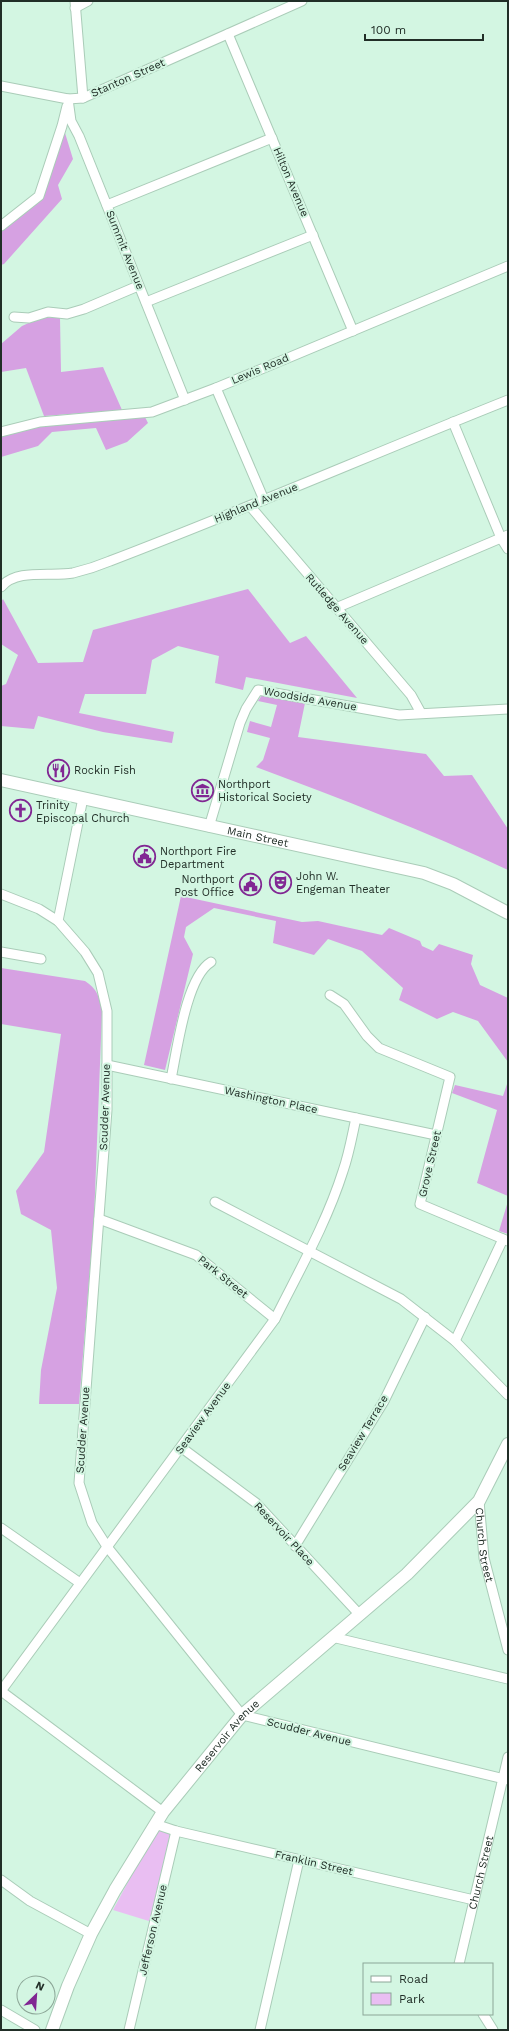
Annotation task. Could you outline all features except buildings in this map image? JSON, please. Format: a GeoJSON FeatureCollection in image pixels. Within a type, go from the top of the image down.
{"type":"FeatureCollection","features":[{"type":"Feature","properties":{"kind":"main road","name":"Main Street"},"geometry":{"type":"LineString","coordinates":[[1,780],[439,877],[508,913]]}},
{"type":"Feature","properties":{"kind":"main road","name":"Church Street"},"geometry":{"type":"LineString","coordinates":[[478,1501],[508,1444]]}},
{"type":"Feature","properties":{"kind":"main road","name":"Reservoir Avenue"},"geometry":{"type":"LineString","coordinates":[[52,2030],[68,1986],[91,1934],[115,1890],[163,1812],[242,1715],[407,1574],[478,1501]]}},
{"type":"Feature","properties":{"kind":"street"},"geometry":{"type":"LineString","coordinates":[[83,98],[75,4],[88,1]]}},
{"type":"Feature","properties":{"kind":"street","name":"Stanton Street"},"geometry":{"type":"LineString","coordinates":[[1,86],[68,98],[83,98],[302,1]]}},
{"type":"Feature","properties":{"kind":"street","name":"Hilton Avenue"},"geometry":{"type":"LineString","coordinates":[[228,34],[353,330]]}},
{"type":"Feature","properties":{"kind":"street"},"geometry":{"type":"LineString","coordinates":[[1,226],[39,196],[62,126],[68,98]]}},
{"type":"Feature","properties":{"kind":"street","name":"Summit Avenue"},"geometry":{"type":"LineString","coordinates":[[68,98],[71,121],[107,205],[138,286],[146,302],[185,400]]}},
{"type":"Feature","properties":{"kind":"street"},"geometry":{"type":"LineString","coordinates":[[107,205],[272,138]]}},
{"type":"Feature","properties":{"kind":"street"},"geometry":{"type":"LineString","coordinates":[[146,302],[314,235]]}},
{"type":"Feature","properties":{"kind":"street","name":"Lewis Road"},"geometry":{"type":"LineString","coordinates":[[1,432],[40,422],[152,412],[216,388],[508,266]]}},
{"type":"Feature","properties":{"kind":"street"},"geometry":{"type":"LineString","coordinates":[[14,317],[29,318],[48,312],[67,314],[138,286]]}},
{"type":"Feature","properties":{"kind":"street"},"geometry":{"type":"LineString","coordinates":[[216,388],[264,500]]}},
{"type":"Feature","properties":{"kind":"street","name":"Highland Avenue"},"geometry":{"type":"LineString","coordinates":[[1,587],[5,582],[19,576],[34,574],[54,575],[94,567],[250,506],[508,400]]}},
{"type":"Feature","properties":{"kind":"street"},"geometry":{"type":"LineString","coordinates":[[453,422],[505,536],[508,550]]}},
{"type":"Feature","properties":{"kind":"street","name":"Rutledge Avenue"},"geometry":{"type":"LineString","coordinates":[[250,506],[411,695],[421,714]]}},
{"type":"Feature","properties":{"kind":"street"},"geometry":{"type":"LineString","coordinates":[[336,608],[505,536]]}},
{"type":"Feature","properties":{"kind":"street","name":"Woodside Avenue"},"geometry":{"type":"LineString","coordinates":[[209,827],[240,724],[246,708],[258,690],[399,715],[508,709]]}},
{"type":"Feature","properties":{"kind":"street"},"geometry":{"type":"LineString","coordinates":[[58,921],[83,798]]}},
{"type":"Feature","properties":{"kind":"street","name":"Scudder Avenue"},"geometry":{"type":"LineString","coordinates":[[1,894],[39,908],[58,921],[85,952],[98,973],[107,1011],[107,1110],[79,1483],[92,1523],[108,1548],[242,1715],[506,1779]]}},
{"type":"Feature","properties":{"kind":"street"},"geometry":{"type":"LineString","coordinates":[[1,952],[41,959]]}},
{"type":"Feature","properties":{"kind":"street"},"geometry":{"type":"LineString","coordinates":[[171,1080],[186,1007],[201,971],[212,962]]}},
{"type":"Feature","properties":{"kind":"street","name":"Grove Street"},"geometry":{"type":"LineString","coordinates":[[330,995],[344,1004],[367,1036],[379,1048],[450,1077],[420,1204],[506,1240]]}},
{"type":"Feature","properties":{"kind":"street","name":"Washington Place"},"geometry":{"type":"LineString","coordinates":[[107,1065],[171,1080],[436,1135]]}},
{"type":"Feature","properties":{"kind":"street","name":"Seaview Avenue"},"geometry":{"type":"LineString","coordinates":[[1,1691],[182,1448],[275,1319],[309,1250],[343,1172],[356,1118]]}},
{"type":"Feature","properties":{"kind":"street"},"geometry":{"type":"LineString","coordinates":[[215,1202],[401,1299],[455,1341],[508,1395]]}},
{"type":"Feature","properties":{"kind":"street","name":"Park Street"},"geometry":{"type":"LineString","coordinates":[[99,1219],[196,1255],[275,1319]]}},
{"type":"Feature","properties":{"kind":"street"},"geometry":{"type":"LineString","coordinates":[[455,1341],[506,1240]]}},
{"type":"Feature","properties":{"kind":"street","name":"Seaview Terrace"},"geometry":{"type":"LineString","coordinates":[[295,1546],[384,1401],[425,1317]]}},
{"type":"Feature","properties":{"kind":"street","name":"Reservoir Place"},"geometry":{"type":"LineString","coordinates":[[182,1448],[256,1503],[359,1614]]}},
{"type":"Feature","properties":{"kind":"street","name":"Church Street"},"geometry":{"type":"LineString","coordinates":[[478,1501],[485,1564],[508,1650]]}},
{"type":"Feature","properties":{"kind":"street"},"geometry":{"type":"LineString","coordinates":[[1,1528],[80,1583]]}},
{"type":"Feature","properties":{"kind":"street"},"geometry":{"type":"LineString","coordinates":[[332,1637],[508,1680]]}},
{"type":"Feature","properties":{"kind":"street"},"geometry":{"type":"LineString","coordinates":[[1,1691],[163,1812]]}},
{"type":"Feature","properties":{"kind":"street","name":"Church Street"},"geometry":{"type":"LineString","coordinates":[[459,1963],[474,1900],[506,1779],[508,1758]]}},
{"type":"Feature","properties":{"kind":"street","name":"Franklin Street"},"geometry":{"type":"LineString","coordinates":[[155,1824],[176,1831],[474,1900]]}},
{"type":"Feature","properties":{"kind":"street","name":"Jefferson Avenue"},"geometry":{"type":"LineString","coordinates":[[129,2030],[176,1831]]}},
{"type":"Feature","properties":{"kind":"street"},"geometry":{"type":"LineString","coordinates":[[260,2030],[299,1860]]}},
{"type":"Feature","properties":{"kind":"street"},"geometry":{"type":"LineString","coordinates":[[1,1880],[30,1901],[91,1934]]}},
{"type":"Feature","properties":{"kind":"street"},"geometry":{"type":"LineString","coordinates":[[1,2010],[35,2030]]}},
{"type":"Feature","properties":{"kind":"street"},"geometry":{"type":"LineString","coordinates":[[484,2015],[493,2030]]}},
{"type":"Feature","properties":{"kind":"green space"},"geometry":{"type":"Polygon","coordinates":[[[157,1828],[173,1832],[152,1922],[113,1910],[157,1828]]]}},
{"type":"Feature","properties":{"kind":"shaded area"},"geometry":{"type":"Polygon","coordinates":[[[65,133],[73,159],[58,185],[62,199],[4,264],[1,265],[1,231],[38,201],[65,133]]]}},
{"type":"Feature","properties":{"kind":"shaded area"},"geometry":{"type":"Polygon","coordinates":[[[42,317],[60,318],[61,372],[103,367],[122,410],[44,416],[26,368],[1,372],[1,344],[22,326],[42,317]]]}},
{"type":"Feature","properties":{"kind":"shaded area"},"geometry":{"type":"Polygon","coordinates":[[[145,417],[148,423],[127,442],[106,450],[96,428],[52,432],[38,446],[1,457],[1,436],[42,425],[145,417]]]}},
{"type":"Feature","properties":{"kind":"shaded area"},"geometry":{"type":"Polygon","coordinates":[[[248,589],[290,643],[306,636],[357,698],[246,677],[243,690],[215,683],[219,656],[178,646],[152,660],[146,694],[85,694],[79,713],[174,732],[172,743],[103,732],[38,716],[34,729],[1,726],[1,686],[6,684],[18,655],[1,644],[1,602],[3,599],[38,663],[83,662],[93,630],[248,589]]]}},
{"type":"Feature","properties":{"kind":"shaded area"},"geometry":{"type":"Polygon","coordinates":[[[262,695],[305,703],[298,737],[426,754],[444,776],[472,775],[508,829],[508,870],[415,829],[256,767],[263,760],[270,738],[247,732],[250,721],[271,727],[277,705],[258,701],[262,695]]]}},
{"type":"Feature","properties":{"kind":"shaded area"},"geometry":{"type":"Polygon","coordinates":[[[181,896],[302,922],[318,921],[382,935],[389,928],[420,941],[422,946],[433,951],[439,944],[473,955],[471,964],[480,985],[508,998],[508,1062],[478,1021],[453,1012],[437,1019],[399,1000],[403,988],[362,951],[328,939],[314,955],[273,943],[276,921],[214,908],[186,927],[184,937],[193,954],[165,1070],[144,1065],[181,896]]]}},
{"type":"Feature","properties":{"kind":"shaded area"},"geometry":{"type":"Polygon","coordinates":[[[1,968],[85,981],[95,990],[99,998],[102,1012],[94,1219],[79,1404],[39,1404],[41,1370],[57,1288],[51,1230],[21,1214],[16,1191],[44,1152],[61,1034],[1,1024],[1,968]]]}},
{"type":"Feature","properties":{"kind":"shaded area"},"geometry":{"type":"Polygon","coordinates":[[[508,1081],[508,1196],[477,1183],[497,1110],[452,1093],[455,1085],[503,1096],[508,1081]]]}},
{"type":"Feature","properties":{"kind":"shaded area"},"geometry":{"type":"Polygon","coordinates":[[[508,1201],[508,1234],[499,1231],[508,1201]]]}},
{"type":"Feature","properties":{"kind":"place","name":"Rockin Fish"},"geometry":{"type":"Point","coordinates":[59,770]}},
{"type":"Feature","properties":{"kind":"place","name":"Northport Historical Society"},"geometry":{"type":"Point","coordinates":[203,790]}},
{"type":"Feature","properties":{"kind":"place","name":"Trinity Episcopal Church"},"geometry":{"type":"Point","coordinates":[20,811]}},
{"type":"Feature","properties":{"kind":"place","name":"Northport Fire Department"},"geometry":{"type":"Point","coordinates":[145,857]}},
{"type":"Feature","properties":{"kind":"place","name":"John W. Engeman Theater"},"geometry":{"type":"Point","coordinates":[280,882]}},
{"type":"Feature","properties":{"kind":"place","name":"Northport Post Office"},"geometry":{"type":"Point","coordinates":[250,885]}}]}
